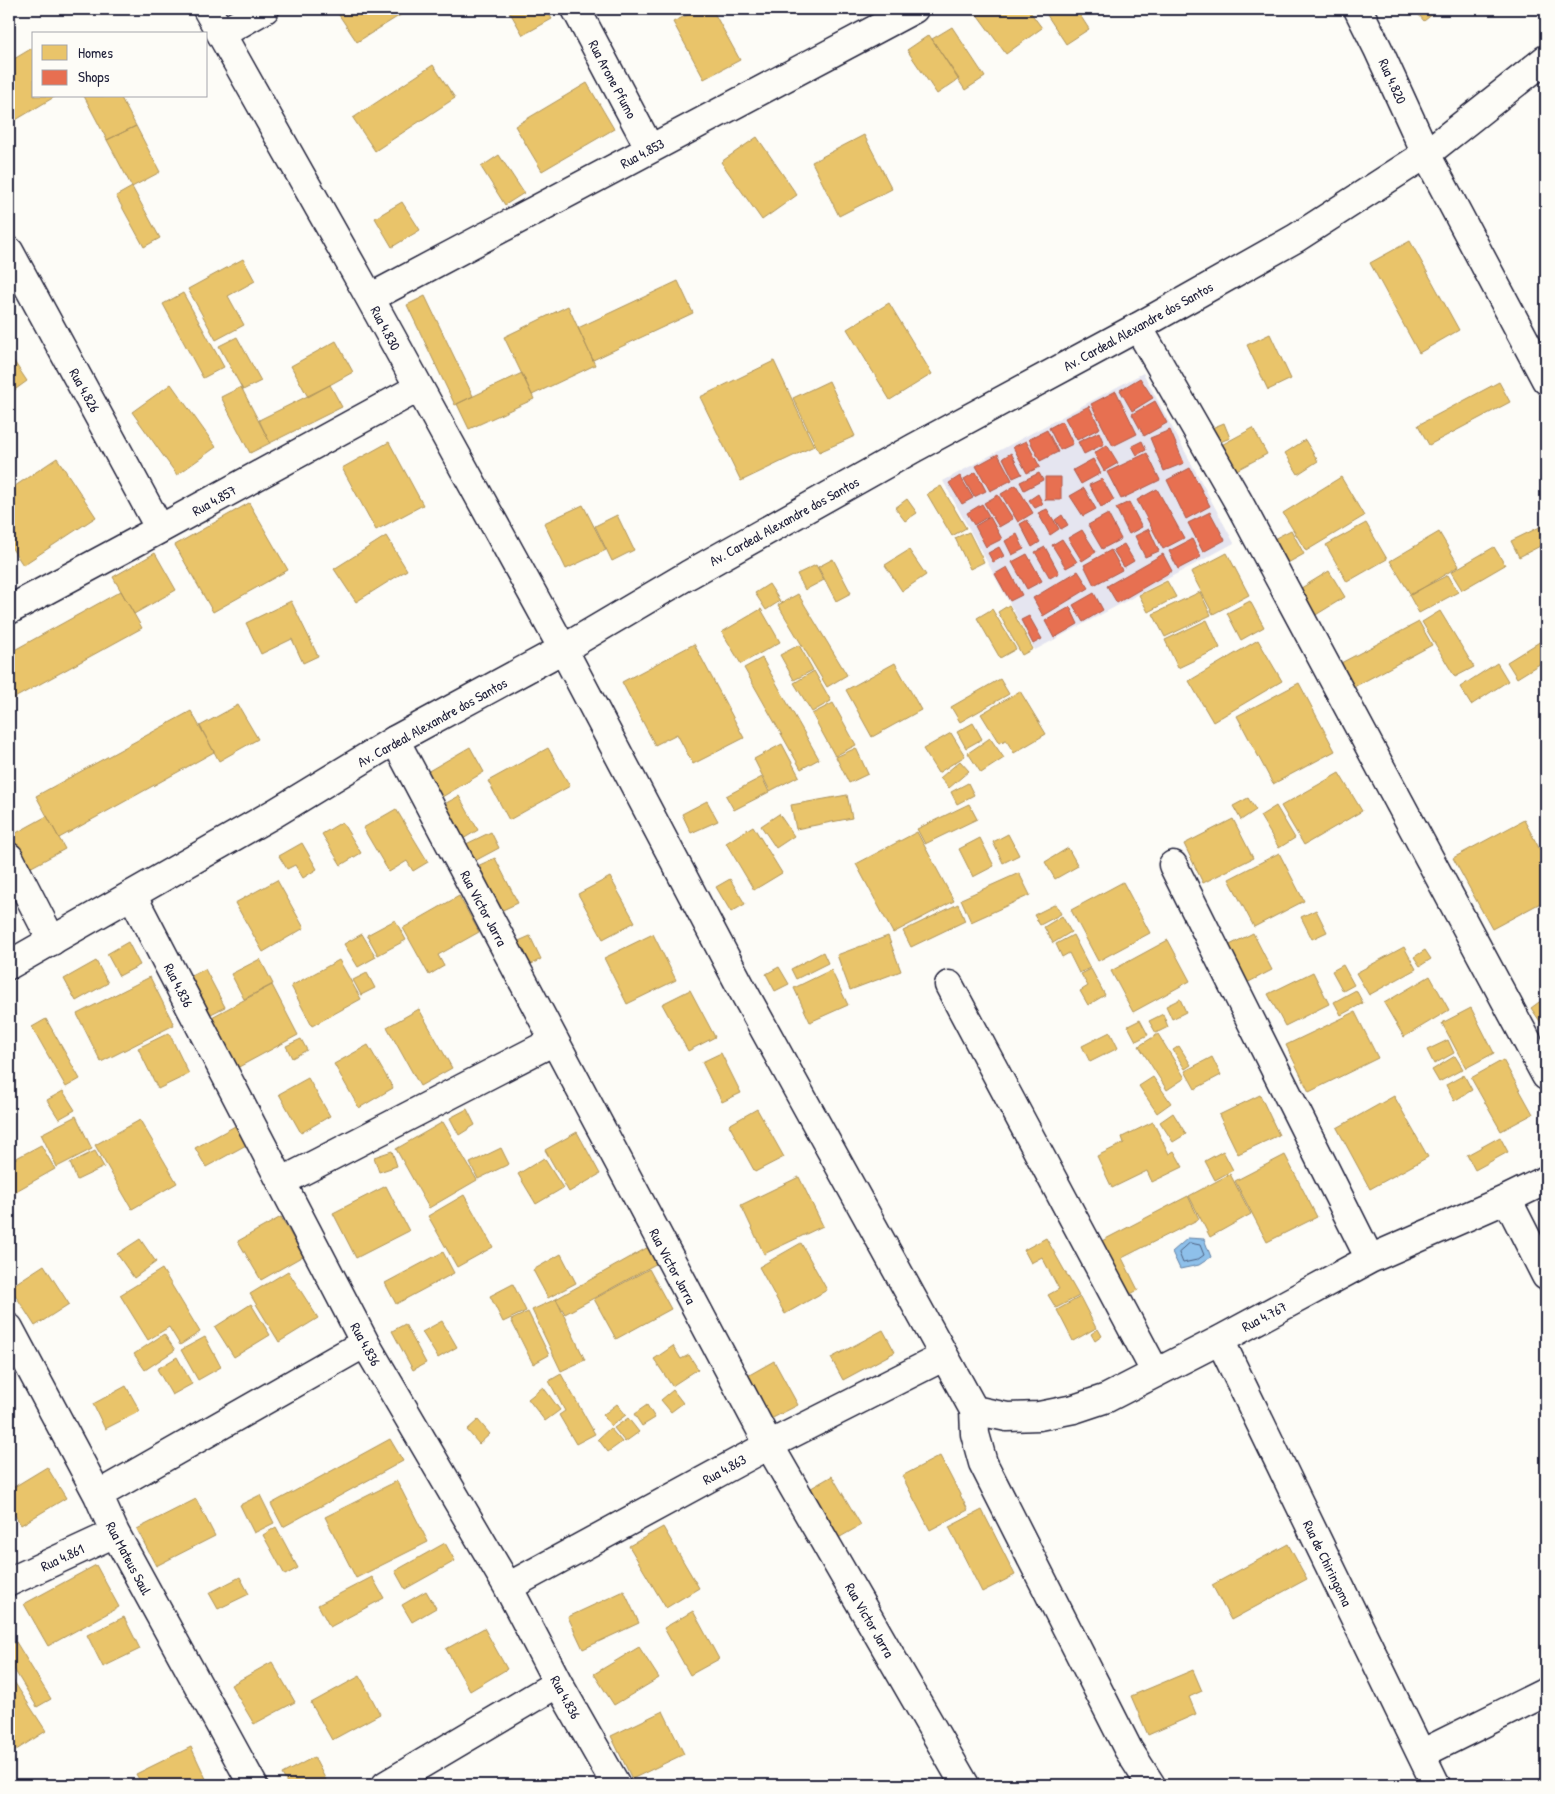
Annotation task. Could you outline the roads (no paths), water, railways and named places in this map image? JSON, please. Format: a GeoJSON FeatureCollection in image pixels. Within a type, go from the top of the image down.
{"type":"FeatureCollection","features":[{"type":"Feature","properties":{"kind":"street","name":"Rua 4.830"},"geometry":{"type":"LineString","coordinates":[[207,9],[370,298],[563,649],[742,987],[974,1410]]}},
{"type":"Feature","properties":{"kind":"street"},"geometry":{"type":"LineString","coordinates":[[221,34],[265,9]]}},
{"type":"Feature","properties":{"kind":"street","name":"Rua Arone Pfumo"},"geometry":{"type":"LineString","coordinates":[[576,9],[650,149]]}},
{"type":"Feature","properties":{"kind":"street","name":"Rua 4.853"},"geometry":{"type":"LineString","coordinates":[[370,298],[914,9]]}},
{"type":"Feature","properties":{"kind":"street","name":"Rua 4.820"},"geometry":{"type":"LineString","coordinates":[[1358,9],[1426,154],[1546,380]]}},
{"type":"Feature","properties":{"kind":"street","name":"Av. Cardeal Alexandre dos Santos"},"geometry":{"type":"LineString","coordinates":[[9,965],[275,813],[395,740],[563,649],[688,574],[1296,238],[1426,154],[1546,59]]}},
{"type":"Feature","properties":{"kind":"street","name":"Rua 4.826"},"geometry":{"type":"LineString","coordinates":[[9,251],[160,529]]}},
{"type":"Feature","properties":{"kind":"street"},"geometry":{"type":"LineString","coordinates":[[1138,327],[1239,503],[1546,1076]]}},
{"type":"Feature","properties":{"kind":"street","name":"Rua 4.857"},"geometry":{"type":"LineString","coordinates":[[9,610],[418,388]]}},
{"type":"Feature","properties":{"kind":"street","name":"Rua Victor Jarra"},"geometry":{"type":"LineString","coordinates":[[395,740],[769,1445],[965,1785]]}},
{"type":"Feature","properties":{"kind":"street"},"geometry":{"type":"LineString","coordinates":[[9,858],[52,941]]}},
{"type":"Feature","properties":{"kind":"street"},"geometry":{"type":"LineString","coordinates":[[1173,865],[1370,1259]]}},
{"type":"Feature","properties":{"kind":"street","name":"Rua 4.836"},"geometry":{"type":"LineString","coordinates":[[132,895],[364,1343],[508,1587],[558,1683],[616,1785]]}},
{"type":"Feature","properties":{"kind":"street"},"geometry":{"type":"LineString","coordinates":[[949,985],[1156,1373]]}},
{"type":"Feature","properties":{"kind":"street"},"geometry":{"type":"LineString","coordinates":[[281,1182],[554,1041]]}},
{"type":"Feature","properties":{"kind":"street","name":"Rua 4.767"},"geometry":{"type":"LineString","coordinates":[[974,1410],[1007,1417],[1039,1416],[1074,1409],[1106,1398],[1220,1340],[1370,1259],[1546,1180]]}},
{"type":"Feature","properties":{"kind":"street"},"geometry":{"type":"LineString","coordinates":[[1507,1199],[1546,1276]]}},
{"type":"Feature","properties":{"kind":"street","name":"Rua Mateus Saul"},"geometry":{"type":"LineString","coordinates":[[9,1328],[98,1495],[115,1533],[253,1785]]}},
{"type":"Feature","properties":{"kind":"street","name":"Rua de Chiringoma"},"geometry":{"type":"LineString","coordinates":[[1220,1340],[1436,1785]]}},
{"type":"Feature","properties":{"kind":"street"},"geometry":{"type":"LineString","coordinates":[[98,1495],[364,1343]]}},
{"type":"Feature","properties":{"kind":"street","name":"Rua 4.863"},"geometry":{"type":"LineString","coordinates":[[508,1587],[769,1445],[944,1357]]}},
{"type":"Feature","properties":{"kind":"street"},"geometry":{"type":"LineString","coordinates":[[974,1410],[975,1434],[983,1463],[1128,1749],[1151,1785]]}},
{"type":"Feature","properties":{"kind":"street","name":"Rua 4.861"},"geometry":{"type":"LineString","coordinates":[[9,1582],[115,1533]]}},
{"type":"Feature","properties":{"kind":"street"},"geometry":{"type":"LineString","coordinates":[[386,1785],[558,1683]]}},
{"type":"Feature","properties":{"kind":"street"},"geometry":{"type":"LineString","coordinates":[[1421,1754],[1546,1692]]}},
{"type":"Feature","properties":{"kind":"water"},"geometry":{"type":"Polygon","coordinates":[[[1188,1238],[1204,1239],[1211,1257],[1199,1265],[1180,1269],[1172,1252],[1188,1238]]]}}]}
